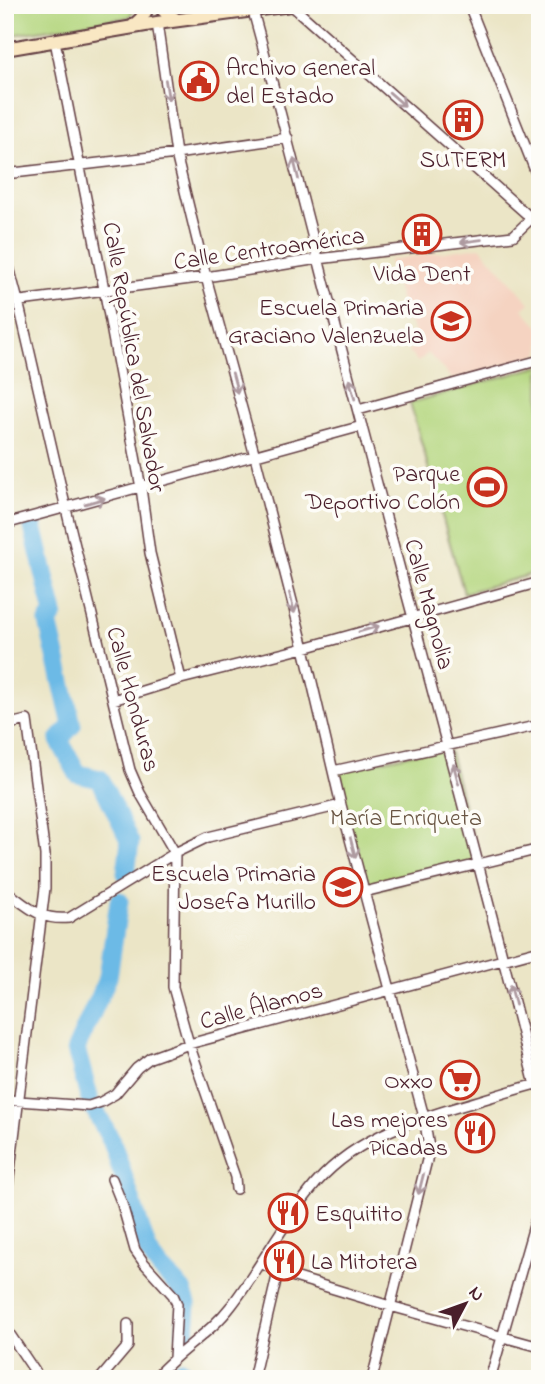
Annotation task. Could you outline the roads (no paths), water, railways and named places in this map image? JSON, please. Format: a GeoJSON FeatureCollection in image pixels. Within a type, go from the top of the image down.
{"type":"FeatureCollection","features":[{"type":"Feature","properties":{"kind":"main road"},"geometry":{"type":"LineString","coordinates":[[153,5],[177,20]]}},
{"type":"Feature","properties":{"kind":"main road"},"geometry":{"type":"LineString","coordinates":[[153,5],[157,23]]}},
{"type":"Feature","properties":{"kind":"main road"},"geometry":{"type":"LineString","coordinates":[[132,27],[153,5]]}},
{"type":"Feature","properties":{"kind":"main road"},"geometry":{"type":"LineString","coordinates":[[5,49],[157,23],[291,5]]}},
{"type":"Feature","properties":{"kind":"street"},"geometry":{"type":"LineString","coordinates":[[291,5],[540,226]]}},
{"type":"Feature","properties":{"kind":"street"},"geometry":{"type":"LineString","coordinates":[[469,5],[540,183]]}},
{"type":"Feature","properties":{"kind":"street","name":"Calle Magnolia"},"geometry":{"type":"LineString","coordinates":[[253,11],[537,1084]]}},
{"type":"Feature","properties":{"kind":"street"},"geometry":{"type":"LineString","coordinates":[[157,23],[176,154],[304,648],[341,805],[424,1117],[429,1148],[372,1379]]}},
{"type":"Feature","properties":{"kind":"street","name":"Calle República del Salvador"},"geometry":{"type":"LineString","coordinates":[[54,41],[104,289],[141,488],[150,554],[181,679]]}},
{"type":"Feature","properties":{"kind":"street"},"geometry":{"type":"LineString","coordinates":[[5,174],[288,138]]}},
{"type":"Feature","properties":{"kind":"street","name":"Calle Centroamérica"},"geometry":{"type":"LineString","coordinates":[[5,303],[206,277],[318,259],[513,236],[540,210]]}},
{"type":"Feature","properties":{"kind":"street","name":"Calle Honduras"},"geometry":{"type":"LineString","coordinates":[[5,252],[130,771],[175,853]]}},
{"type":"Feature","properties":{"kind":"street"},"geometry":{"type":"LineString","coordinates":[[358,410],[540,360]]}},
{"type":"Feature","properties":{"kind":"street"},"geometry":{"type":"LineString","coordinates":[[5,524],[362,426]]}},
{"type":"Feature","properties":{"kind":"street"},"geometry":{"type":"LineString","coordinates":[[113,700],[181,679],[304,648],[540,582]]}},
{"type":"Feature","properties":{"kind":"street"},"geometry":{"type":"LineString","coordinates":[[5,725],[27,719],[45,855],[45,888],[5,1210]]}},
{"type":"Feature","properties":{"kind":"street"},"geometry":{"type":"LineString","coordinates":[[333,771],[540,725]]}},
{"type":"Feature","properties":{"kind":"street"},"geometry":{"type":"LineString","coordinates":[[5,890],[40,916],[69,918],[175,853],[208,837],[341,805]]}},
{"type":"Feature","properties":{"kind":"street"},"geometry":{"type":"LineString","coordinates":[[364,892],[540,849]]}},
{"type":"Feature","properties":{"kind":"street"},"geometry":{"type":"LineString","coordinates":[[175,853],[173,987],[189,1044],[236,1177],[236,1189]]}},
{"type":"Feature","properties":{"kind":"street","name":"Calle Álamos"},"geometry":{"type":"LineString","coordinates":[[5,1100],[89,1106],[115,1094],[136,1068],[150,1058],[189,1044],[540,950]]}},
{"type":"Feature","properties":{"kind":"street"},"geometry":{"type":"LineString","coordinates":[[154,1379],[174,1357],[210,1330],[230,1308],[309,1192],[328,1170],[349,1153],[369,1140],[424,1117],[537,1084]]}},
{"type":"Feature","properties":{"kind":"street"},"geometry":{"type":"LineString","coordinates":[[112,1179],[135,1250],[173,1295],[177,1304],[174,1357]]}},
{"type":"Feature","properties":{"kind":"street"},"geometry":{"type":"LineString","coordinates":[[490,1379],[540,1205]]}},
{"type":"Feature","properties":{"kind":"street"},"geometry":{"type":"LineString","coordinates":[[258,1244],[268,1252]]}},
{"type":"Feature","properties":{"kind":"street"},"geometry":{"type":"LineString","coordinates":[[261,1263],[278,1272],[390,1306],[540,1347]]}},
{"type":"Feature","properties":{"kind":"street"},"geometry":{"type":"LineString","coordinates":[[253,1379],[278,1272]]}},
{"type":"Feature","properties":{"kind":"street"},"geometry":{"type":"LineString","coordinates":[[100,1379],[128,1346],[128,1324]]}},
{"type":"Feature","properties":{"kind":"street"},"geometry":{"type":"LineString","coordinates":[[5,1327],[40,1379]]}},
{"type":"Feature","properties":{"kind":"waterway"},"geometry":{"type":"LineString","coordinates":[[33,527],[54,614],[48,622],[72,725],[59,740],[78,774],[100,779],[130,842],[126,873]]}},
{"type":"Feature","properties":{"kind":"waterway"},"geometry":{"type":"LineString","coordinates":[[89,1097],[76,1049],[108,977],[119,901]]}},
{"type":"Feature","properties":{"kind":"waterway"},"geometry":{"type":"LineString","coordinates":[[95,1110],[112,1142],[148,1251],[160,1268],[182,1290],[187,1304],[185,1334]]}},
{"type":"Feature","properties":{"kind":"waterway"},"geometry":{"type":"LineString","coordinates":[[182,1370],[182,1379]]}},
{"type":"Feature","properties":{"kind":"place","name":"Archivo General del Estado"},"geometry":{"type":"Point","coordinates":[199,81]}},
{"type":"Feature","properties":{"kind":"place","name":"SUTERM"},"geometry":{"type":"Point","coordinates":[463,120]}},
{"type":"Feature","properties":{"kind":"place","name":"Vida Dent"},"geometry":{"type":"Point","coordinates":[422,234]}},
{"type":"Feature","properties":{"kind":"place","name":"Escuela Primaria Graciano Valenzuela"},"geometry":{"type":"Point","coordinates":[451,321]}},
{"type":"Feature","properties":{"kind":"place","name":"Parque Deportivo Colón"},"geometry":{"type":"Point","coordinates":[487,487]}},
{"type":"Feature","properties":{"kind":"place","name":"Escuela Primaria Josefa Murillo"},"geometry":{"type":"Point","coordinates":[343,887]}},
{"type":"Feature","properties":{"kind":"place","name":"Oxxo"},"geometry":{"type":"Point","coordinates":[460,1080]}},
{"type":"Feature","properties":{"kind":"place","name":"Las mejores Picadas"},"geometry":{"type":"Point","coordinates":[475,1133]}},
{"type":"Feature","properties":{"kind":"place","name":"Esquitito"},"geometry":{"type":"Point","coordinates":[288,1213]}},
{"type":"Feature","properties":{"kind":"place","name":"La Mitotera"},"geometry":{"type":"Point","coordinates":[284,1261]}},
{"type":"Feature","properties":{"kind":"park label","name":"María Enriqueta"},"geometry":{"type":"Point","coordinates":[406,817]}}]}
